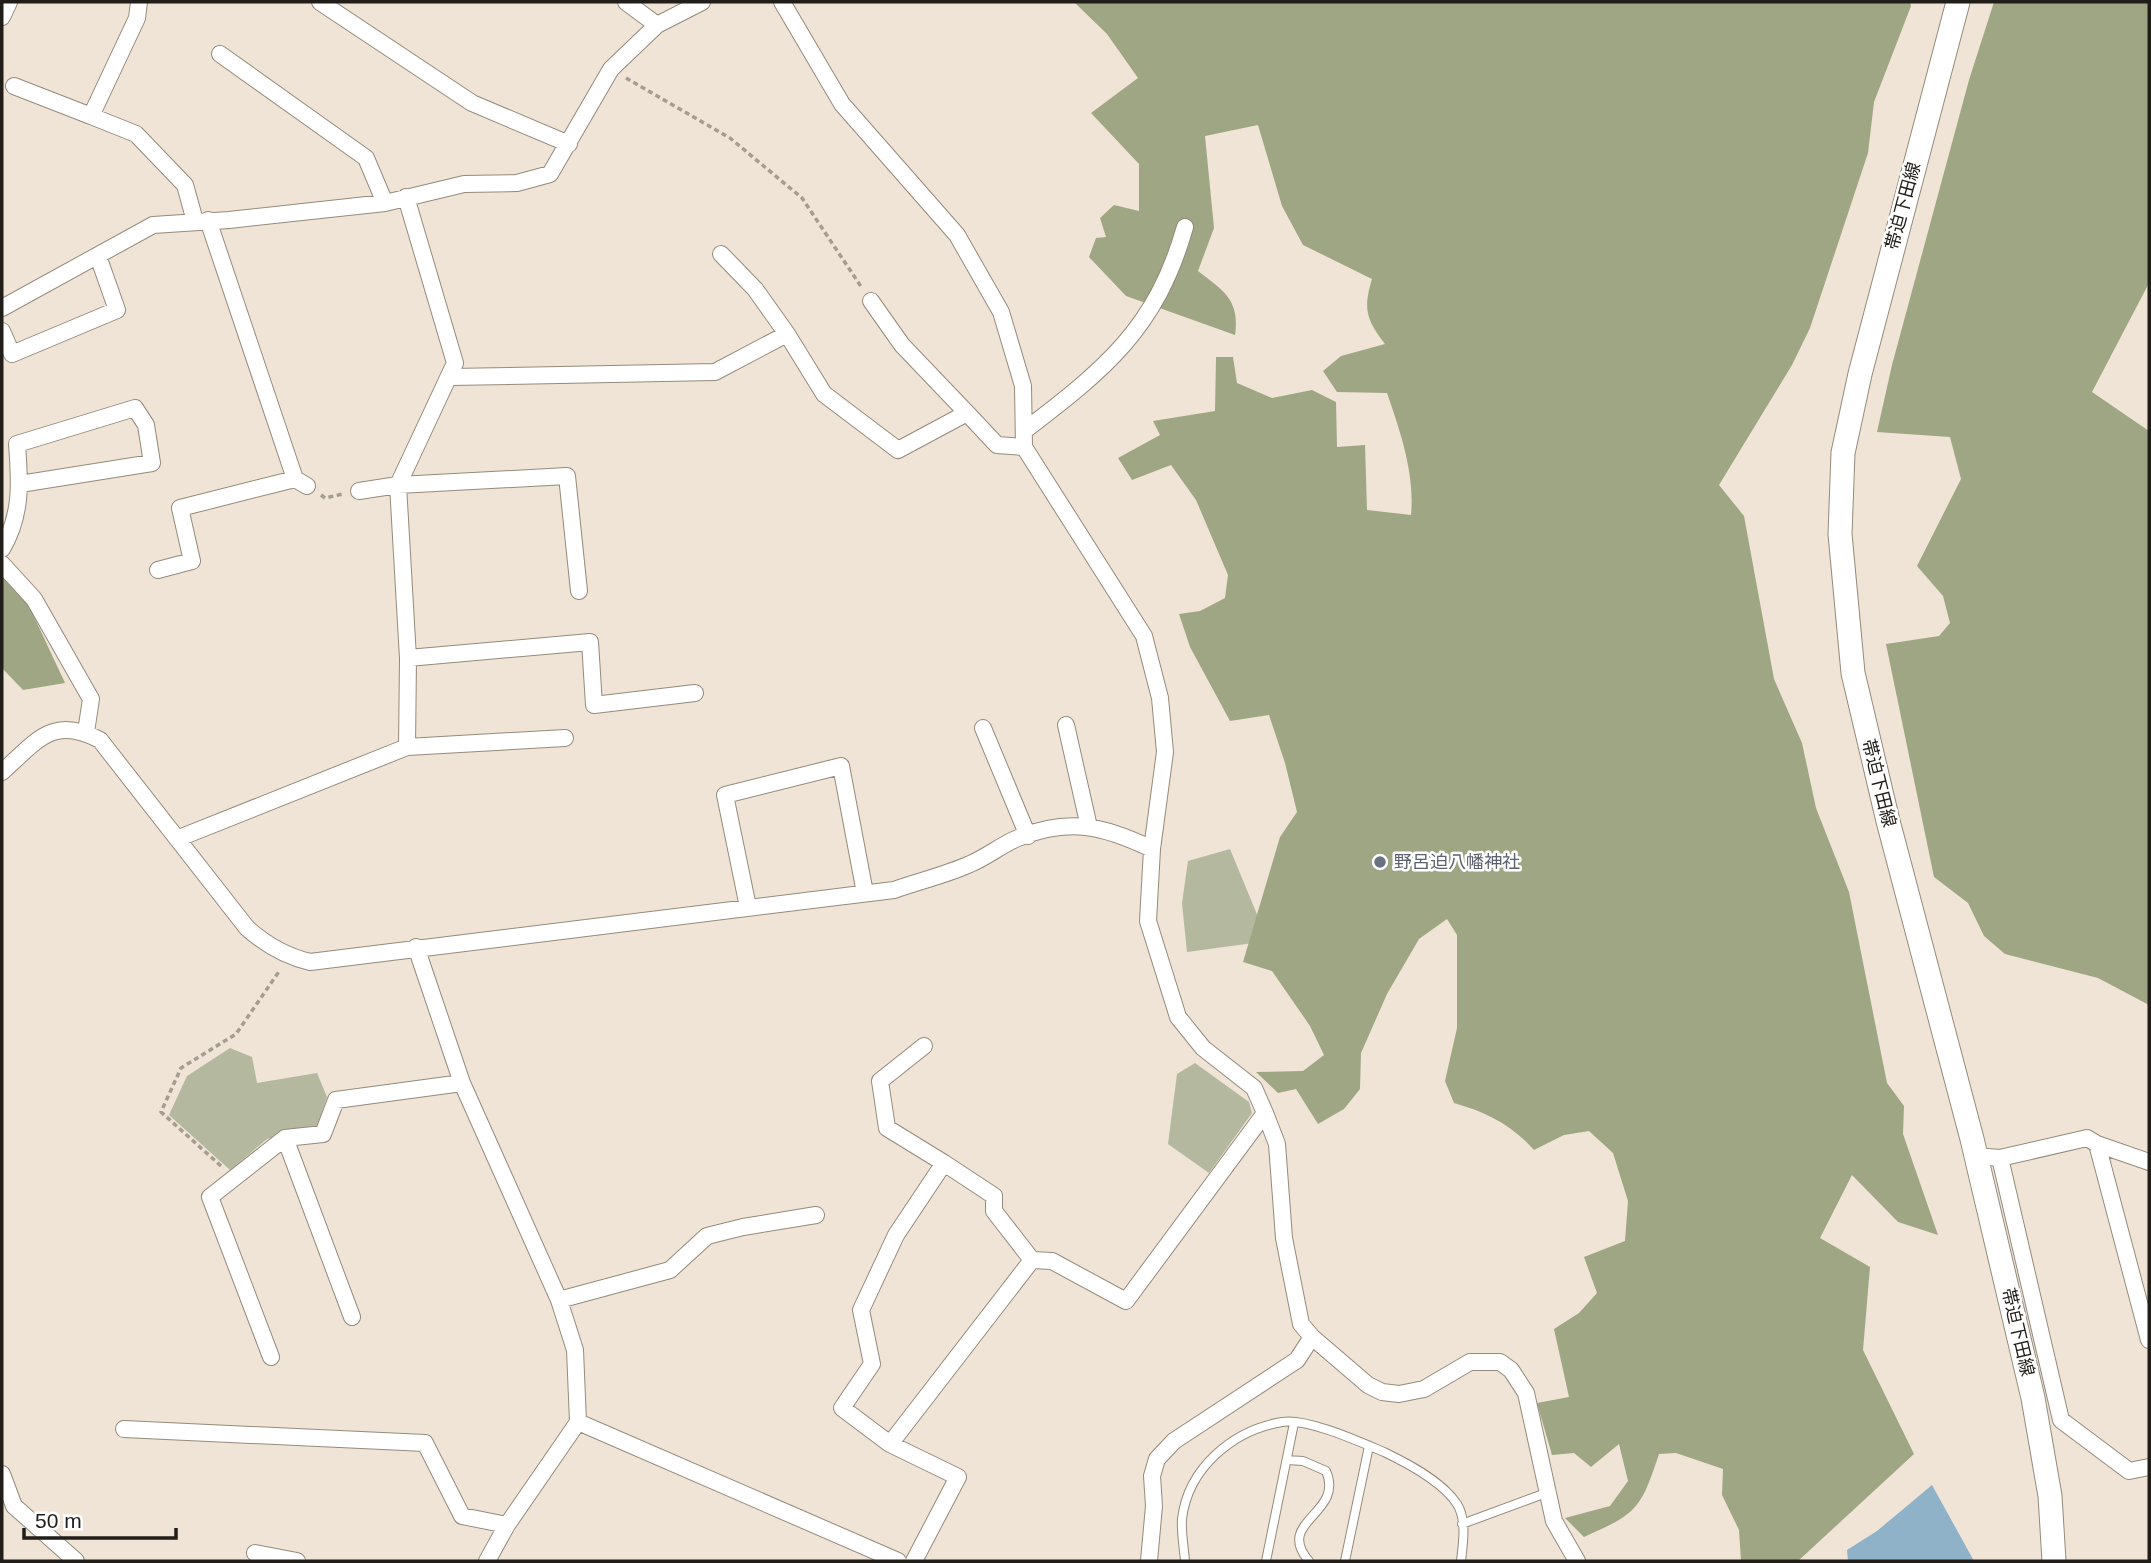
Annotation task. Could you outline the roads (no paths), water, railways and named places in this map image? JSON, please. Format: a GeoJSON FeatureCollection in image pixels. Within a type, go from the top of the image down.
{"type":"FeatureCollection","features":[{"type":"Feature","properties":{"kind":"main road","name":"帯迫下田線"},"geometry":{"type":"LineString","coordinates":[[1958,2],[1860,374],[1843,453],[1840,534],[1853,673],[1888,821],[1976,1156],[2033,1398],[2050,1496],[2054,1561]]}},
{"type":"Feature","properties":{"kind":"street"},"geometry":{"type":"LineString","coordinates":[[2,17],[9,2]]}},
{"type":"Feature","properties":{"kind":"street"},"geometry":{"type":"LineString","coordinates":[[92,116],[137,18],[139,2]]}},
{"type":"Feature","properties":{"kind":"street"},"geometry":{"type":"LineString","coordinates":[[320,2],[472,103],[569,144]]}},
{"type":"Feature","properties":{"kind":"street"},"geometry":{"type":"LineString","coordinates":[[626,2],[657,25]]}},
{"type":"Feature","properties":{"kind":"street"},"geometry":{"type":"LineString","coordinates":[[2,307],[153,225],[385,203],[464,184],[517,183],[551,174],[611,69],[657,25],[702,2]]}},
{"type":"Feature","properties":{"kind":"street"},"geometry":{"type":"LineString","coordinates":[[782,2],[842,104],[957,236],[1001,312],[1023,386],[1024,439],[1143,636],[1160,698],[1165,752],[1152,849],[1148,921],[1178,1017],[1202,1048],[1254,1088],[1277,1144],[1292,1290],[1301,1324],[1311,1337],[1368,1385],[1382,1392],[1399,1394],[1424,1389],[1470,1362],[1500,1362],[1511,1370],[1525,1393],[1546,1493],[1558,1530],[1577,1561]]}},
{"type":"Feature","properties":{"kind":"street"},"geometry":{"type":"LineString","coordinates":[[220,54],[366,158],[385,203]]}},
{"type":"Feature","properties":{"kind":"street"},"geometry":{"type":"LineString","coordinates":[[14,86],[136,134],[185,185],[202,220],[301,482],[180,509],[192,561],[158,570]]}},
{"type":"Feature","properties":{"kind":"street"},"geometry":{"type":"LineString","coordinates":[[407,197],[455,363],[451,377],[398,485],[408,658],[407,747]]}},
{"type":"Feature","properties":{"kind":"street"},"geometry":{"type":"LineString","coordinates":[[871,301],[901,345],[997,445],[1024,439],[1123,349],[1147,316],[1174,266],[1185,227]]}},
{"type":"Feature","properties":{"kind":"street"},"geometry":{"type":"LineString","coordinates":[[720,254],[755,289],[824,394],[898,450],[967,413]]}},
{"type":"Feature","properties":{"kind":"street"},"geometry":{"type":"LineString","coordinates":[[2,331],[12,354],[117,310],[98,256]]}},
{"type":"Feature","properties":{"kind":"street"},"geometry":{"type":"LineString","coordinates":[[451,377],[715,372],[787,334]]}},
{"type":"Feature","properties":{"kind":"street"},"geometry":{"type":"LineString","coordinates":[[2,549],[14,529],[20,484],[17,444],[135,408],[146,425],[152,463],[20,484]]}},
{"type":"Feature","properties":{"kind":"street"},"geometry":{"type":"LineString","coordinates":[[359,491],[398,485],[567,476],[579,591]]}},
{"type":"Feature","properties":{"kind":"street"},"geometry":{"type":"LineString","coordinates":[[2,564],[34,599],[91,699],[86,732]]}},
{"type":"Feature","properties":{"kind":"street"},"geometry":{"type":"LineString","coordinates":[[408,658],[590,642],[594,705],[695,693]]}},
{"type":"Feature","properties":{"kind":"street"},"geometry":{"type":"LineString","coordinates":[[1066,724],[1089,827]]}},
{"type":"Feature","properties":{"kind":"street"},"geometry":{"type":"LineString","coordinates":[[2,772],[55,730],[76,728],[100,740],[247,928],[262,942],[289,957],[310,962],[894,890],[970,865],[1028,836],[1059,828],[1089,827],[1113,831],[1152,849]]}},
{"type":"Feature","properties":{"kind":"street"},"geometry":{"type":"LineString","coordinates":[[983,728],[1028,836]]}},
{"type":"Feature","properties":{"kind":"street"},"geometry":{"type":"LineString","coordinates":[[179,838],[407,747],[565,738]]}},
{"type":"Feature","properties":{"kind":"street"},"geometry":{"type":"LineString","coordinates":[[748,907],[725,795],[841,766],[865,893]]}},
{"type":"Feature","properties":{"kind":"street"},"geometry":{"type":"LineString","coordinates":[[416,947],[462,1083],[559,1300],[575,1350],[578,1422],[507,1525],[487,1561]]}},
{"type":"Feature","properties":{"kind":"street"},"geometry":{"type":"LineString","coordinates":[[925,1046],[880,1081],[887,1128],[994,1196],[994,1211],[1032,1260],[1052,1261],[1126,1301],[1265,1113]]}},
{"type":"Feature","properties":{"kind":"street"},"geometry":{"type":"LineString","coordinates":[[271,1357],[210,1197],[285,1138],[323,1133],[336,1100],[462,1083]]}},
{"type":"Feature","properties":{"kind":"street"},"geometry":{"type":"LineString","coordinates":[[285,1138],[352,1317]]}},
{"type":"Feature","properties":{"kind":"street"},"geometry":{"type":"LineString","coordinates":[[1976,1156],[2000,1158],[2087,1138],[2149,1162]]}},
{"type":"Feature","properties":{"kind":"street"},"geometry":{"type":"LineString","coordinates":[[2097,1144],[2149,1340]]}},
{"type":"Feature","properties":{"kind":"street"},"geometry":{"type":"LineString","coordinates":[[2000,1158],[2061,1420],[2129,1471],[2149,1467]]}},
{"type":"Feature","properties":{"kind":"street"},"geometry":{"type":"LineString","coordinates":[[914,1561],[957,1477],[890,1444],[842,1408],[872,1364],[861,1310],[896,1235],[944,1163]]}},
{"type":"Feature","properties":{"kind":"street"},"geometry":{"type":"LineString","coordinates":[[559,1300],[670,1270],[707,1236],[816,1215]]}},
{"type":"Feature","properties":{"kind":"street"},"geometry":{"type":"LineString","coordinates":[[890,1444],[1032,1260]]}},
{"type":"Feature","properties":{"kind":"street"},"geometry":{"type":"LineString","coordinates":[[1149,1561],[1154,1506],[1152,1476],[1157,1460],[1174,1441],[1297,1360],[1311,1337]]}},
{"type":"Feature","properties":{"kind":"street"},"geometry":{"type":"LineString","coordinates":[[578,1422],[898,1561]]}},
{"type":"Feature","properties":{"kind":"street"},"geometry":{"type":"LineString","coordinates":[[124,1429],[425,1443],[462,1516],[507,1525]]}},
{"type":"Feature","properties":{"kind":"street"},"geometry":{"type":"LineString","coordinates":[[2,1474],[14,1506],[76,1561]]}},
{"type":"Feature","properties":{"kind":"street"},"geometry":{"type":"LineString","coordinates":[[255,1553],[297,1561]]}},
{"type":"Feature","properties":{"kind":"lane"},"geometry":{"type":"LineString","coordinates":[[1185,1561],[1182,1518],[1204,1464],[1229,1442],[1284,1422],[1314,1426],[1418,1468],[1457,1504],[1465,1534],[1461,1561]]}},
{"type":"Feature","properties":{"kind":"lane"},"geometry":{"type":"LineString","coordinates":[[1266,1561],[1294,1423]]}},
{"type":"Feature","properties":{"kind":"lane"},"geometry":{"type":"LineString","coordinates":[[1345,1561],[1369,1446]]}},
{"type":"Feature","properties":{"kind":"lane"},"geometry":{"type":"LineString","coordinates":[[1287,1460],[1303,1461],[1326,1471],[1331,1483],[1327,1499],[1302,1528],[1298,1539],[1299,1550],[1309,1561]]}},
{"type":"Feature","properties":{"kind":"lane"},"geometry":{"type":"LineString","coordinates":[[1462,1524],[1546,1493]]}},
{"type":"Feature","properties":{"kind":"water"},"geometry":{"type":"Polygon","coordinates":[[[1932,1485],[1974,1561],[1848,1561],[1847,1550],[1877,1531],[1932,1485]]]}},
{"type":"Feature","properties":{"kind":"place","name":"野呂迫八幡神社"},"geometry":{"type":"Point","coordinates":[1380,862]}}]}
